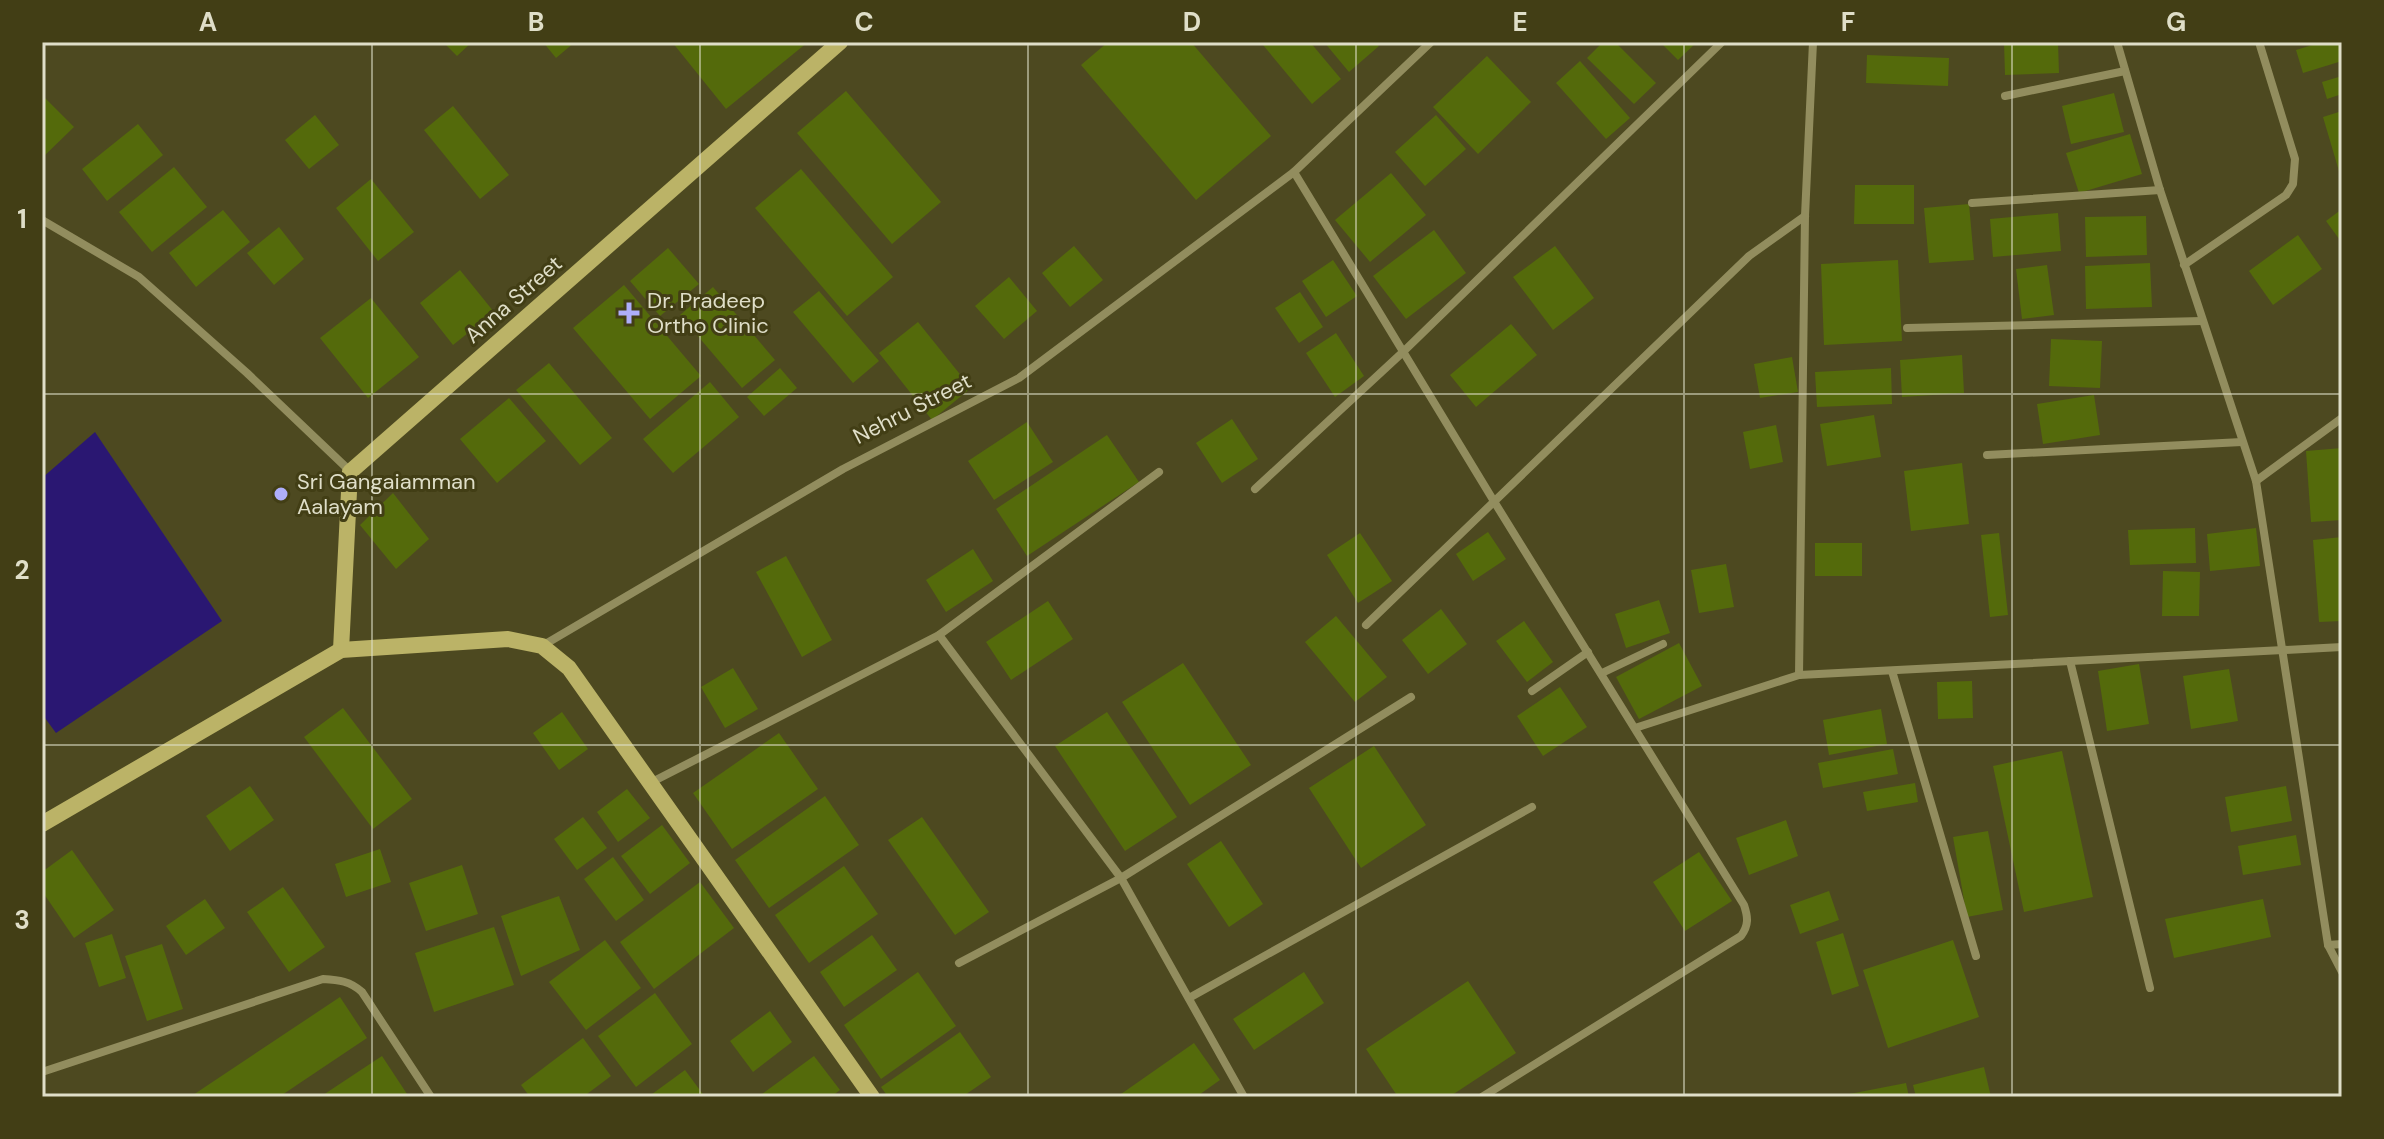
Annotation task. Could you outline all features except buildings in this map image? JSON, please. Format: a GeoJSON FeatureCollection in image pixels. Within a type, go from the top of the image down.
{"type":"FeatureCollection","features":[{"type":"Feature","properties":{"kind":"street","name":"Anna Street"},"geometry":{"type":"LineString","coordinates":[[350,472],[840,42]]}},
{"type":"Feature","properties":{"kind":"street","name":"Nehru Street"},"geometry":{"type":"LineString","coordinates":[[542,646],[843,469],[1019,378],[1294,172],[1431,42]]}},
{"type":"Feature","properties":{"kind":"street"},"geometry":{"type":"LineString","coordinates":[[1255,489],[1403,352],[1722,42]]}},
{"type":"Feature","properties":{"kind":"street"},"geometry":{"type":"LineString","coordinates":[[1799,675],[1805,216],[1813,42]]}},
{"type":"Feature","properties":{"kind":"street"},"geometry":{"type":"LineString","coordinates":[[2117,42],[2160,190],[2256,481],[2328,945],[2342,972]]}},
{"type":"Feature","properties":{"kind":"street"},"geometry":{"type":"LineString","coordinates":[[2184,265],[2286,195],[2293,184],[2295,159],[2259,42]]}},
{"type":"Feature","properties":{"kind":"street"},"geometry":{"type":"LineString","coordinates":[[2005,96],[2125,71]]}},
{"type":"Feature","properties":{"kind":"street"},"geometry":{"type":"LineString","coordinates":[[1294,172],[1744,905],[1748,918],[1741,936],[1482,1097]]}},
{"type":"Feature","properties":{"kind":"street"},"geometry":{"type":"LineString","coordinates":[[1972,203],[2160,190]]}},
{"type":"Feature","properties":{"kind":"street"},"geometry":{"type":"LineString","coordinates":[[1366,625],[1749,256],[1805,216]]}},
{"type":"Feature","properties":{"kind":"street"},"geometry":{"type":"LineString","coordinates":[[42,220],[139,277],[247,373],[350,472],[341,650]]}},
{"type":"Feature","properties":{"kind":"street"},"geometry":{"type":"LineString","coordinates":[[1907,328],[2202,321]]}},
{"type":"Feature","properties":{"kind":"street"},"geometry":{"type":"LineString","coordinates":[[2256,481],[2342,418]]}},
{"type":"Feature","properties":{"kind":"street"},"geometry":{"type":"LineString","coordinates":[[1987,455],[2242,442]]}},
{"type":"Feature","properties":{"kind":"street"},"geometry":{"type":"LineString","coordinates":[[650,783],[939,635],[1159,472]]}},
{"type":"Feature","properties":{"kind":"street"},"geometry":{"type":"LineString","coordinates":[[939,635],[1121,878],[1244,1097]]}},
{"type":"Feature","properties":{"kind":"street"},"geometry":{"type":"LineString","coordinates":[[42,824],[341,650],[508,639],[542,646],[569,668],[872,1097]]}},
{"type":"Feature","properties":{"kind":"street"},"geometry":{"type":"LineString","coordinates":[[1602,673],[1663,644]]}},
{"type":"Feature","properties":{"kind":"street"},"geometry":{"type":"LineString","coordinates":[[1635,728],[1799,675],[2342,647]]}},
{"type":"Feature","properties":{"kind":"street"},"geometry":{"type":"LineString","coordinates":[[1532,691],[1588,652]]}},
{"type":"Feature","properties":{"kind":"street"},"geometry":{"type":"LineString","coordinates":[[2070,661],[2150,988]]}},
{"type":"Feature","properties":{"kind":"street"},"geometry":{"type":"LineString","coordinates":[[1892,671],[1976,956]]}},
{"type":"Feature","properties":{"kind":"street"},"geometry":{"type":"LineString","coordinates":[[959,963],[1121,878],[1411,697]]}},
{"type":"Feature","properties":{"kind":"street"},"geometry":{"type":"LineString","coordinates":[[1189,998],[1532,807]]}},
{"type":"Feature","properties":{"kind":"street"},"geometry":{"type":"LineString","coordinates":[[2328,945],[2342,944]]}},
{"type":"Feature","properties":{"kind":"street"},"geometry":{"type":"LineString","coordinates":[[42,1072],[323,979],[352,983],[362,992],[431,1097]]}},
{"type":"Feature","properties":{"kind":"shaded area"},"geometry":{"type":"Polygon","coordinates":[[[95,432],[222,621],[56,733],[42,714],[42,478],[95,432]]]}},
{"type":"Feature","properties":{"kind":"place","name":"Dr. Pradeep Ortho Clinic"},"geometry":{"type":"Point","coordinates":[629,313]}},
{"type":"Feature","properties":{"kind":"place","name":"Sri Gangaiamman Aalayam"},"geometry":{"type":"Point","coordinates":[281,494]}}]}
